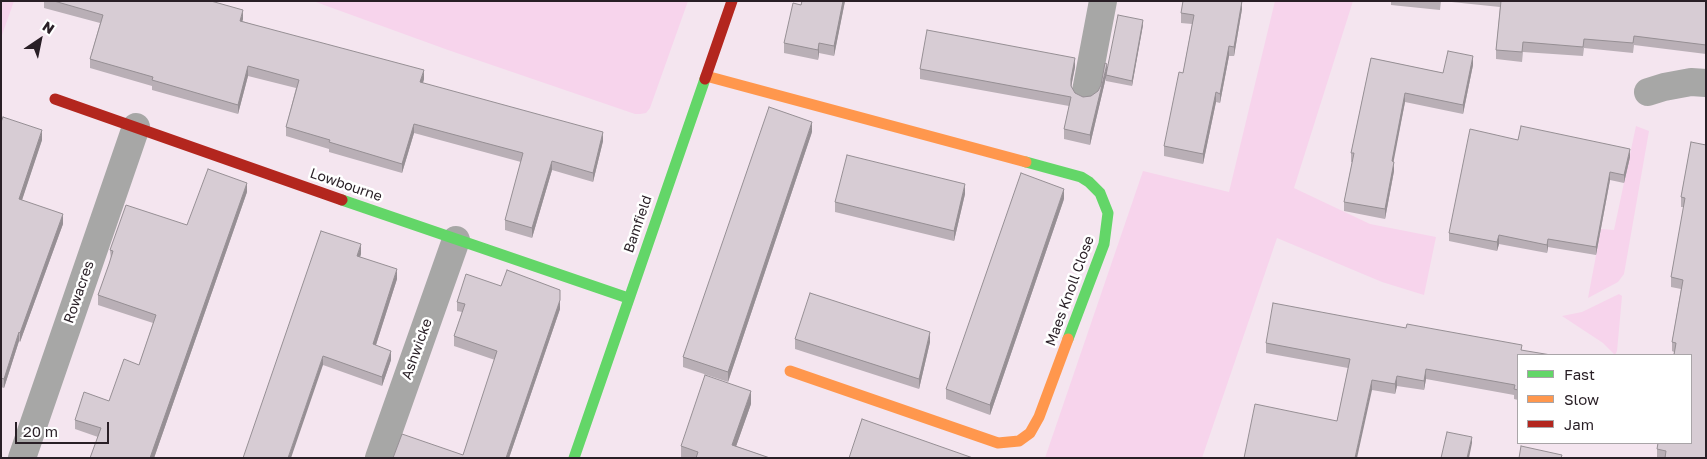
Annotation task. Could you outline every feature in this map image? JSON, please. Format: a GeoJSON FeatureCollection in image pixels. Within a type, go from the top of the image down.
{"type":"FeatureCollection","features":[{"type":"Feature","properties":{"kind":"street","name":"Bamfield"},"geometry":{"type":"LineString","coordinates":[[574,458],[732,1]]}},
{"type":"Feature","properties":{"kind":"street"},"geometry":{"type":"LineString","coordinates":[[1086,91],[1103,1]]}},
{"type":"Feature","properties":{"kind":"street","name":"Maes Knoll Close"},"geometry":{"type":"LineString","coordinates":[[706,76],[1081,176],[1100,193],[1108,214],[1104,244],[1039,416],[1030,433],[1019,441],[998,443],[790,371]]}},
{"type":"Feature","properties":{"kind":"street"},"geometry":{"type":"LineString","coordinates":[[1648,92],[1691,82],[1706,82]]}},
{"type":"Feature","properties":{"kind":"street","name":"Lowbourne"},"geometry":{"type":"LineString","coordinates":[[55,99],[456,240],[628,298]]}},
{"type":"Feature","properties":{"kind":"street","name":"Rowacres"},"geometry":{"type":"LineString","coordinates":[[22,458],[136,127]]}},
{"type":"Feature","properties":{"kind":"street","name":"Ashwicke"},"geometry":{"type":"LineString","coordinates":[[378,458],[456,240]]}},
{"type":"Feature","properties":{"kind":"shaded area"},"geometry":{"type":"Polygon","coordinates":[[[1,1],[14,1],[1,38],[1,1]]]}},
{"type":"Feature","properties":{"kind":"shaded area"},"geometry":{"type":"Polygon","coordinates":[[[313,1],[688,1],[650,108],[646,113],[635,114],[448,50],[313,1]]]}},
{"type":"Feature","properties":{"kind":"shaded area"},"geometry":{"type":"Polygon","coordinates":[[[1275,1],[1353,1],[1294,188],[1370,224],[1436,237],[1424,295],[1382,282],[1277,238],[1202,458],[1045,458],[1143,171],[1229,192],[1275,1]]]}},
{"type":"Feature","properties":{"kind":"shaded area"},"geometry":{"type":"Polygon","coordinates":[[[1636,126],[1649,131],[1624,274],[1618,282],[1588,298],[1601,229],[1614,230],[1636,126]]]}},
{"type":"Feature","properties":{"kind":"shaded area"},"geometry":{"type":"Polygon","coordinates":[[[1619,294],[1622,296],[1616,354],[1603,343],[1562,316],[1582,312],[1619,294]]]}},
{"type":"Feature","properties":{"kind":"building"},"geometry":{"type":"Polygon","coordinates":[[[54,1],[211,1],[243,10],[240,21],[424,70],[420,82],[603,132],[593,173],[552,161],[532,228],[505,220],[523,153],[414,124],[402,164],[329,142],[330,140],[286,127],[299,80],[248,66],[238,105],[152,80],[153,77],[90,59],[103,15],[54,1]]]}},
{"type":"Feature","properties":{"kind":"building"},"geometry":{"type":"Polygon","coordinates":[[[802,1],[843,1],[834,46],[819,43],[818,50],[784,43],[793,3],[801,5],[802,1]]]}},
{"type":"Feature","properties":{"kind":"building"},"geometry":{"type":"Polygon","coordinates":[[[1183,1],[1242,1],[1234,47],[1229,46],[1220,94],[1216,92],[1203,154],[1164,146],[1179,72],[1183,73],[1194,15],[1181,13],[1183,1]]]}},
{"type":"Feature","properties":{"kind":"building"},"geometry":{"type":"Polygon","coordinates":[[[1501,1],[1706,1],[1706,45],[1634,36],[1633,43],[1584,39],[1583,47],[1523,42],[1522,52],[1496,50],[1501,1]]]}},
{"type":"Feature","properties":{"kind":"building"},"geometry":{"type":"Polygon","coordinates":[[[1118,15],[1143,20],[1132,81],[1106,75],[1118,15]]]}},
{"type":"Feature","properties":{"kind":"building"},"geometry":{"type":"Polygon","coordinates":[[[927,30],[1075,58],[1071,86],[1075,93],[1083,97],[1091,96],[1098,91],[1105,63],[1107,64],[1090,135],[1064,129],[1071,97],[920,69],[927,30]]]}},
{"type":"Feature","properties":{"kind":"building"},"geometry":{"type":"Polygon","coordinates":[[[1448,51],[1473,56],[1463,105],[1405,93],[1385,209],[1344,202],[1354,153],[1351,153],[1371,58],[1443,73],[1448,51]]]}},
{"type":"Feature","properties":{"kind":"building"},"geometry":{"type":"Polygon","coordinates":[[[769,107],[812,122],[728,372],[683,357],[769,107]]]}},
{"type":"Feature","properties":{"kind":"building"},"geometry":{"type":"Polygon","coordinates":[[[3,117],[42,130],[19,199],[63,214],[19,332],[4,379],[1,378],[1,122],[3,117]]]}},
{"type":"Feature","properties":{"kind":"building"},"geometry":{"type":"Polygon","coordinates":[[[1521,126],[1630,149],[1624,175],[1610,172],[1596,247],[1548,239],[1547,245],[1499,235],[1497,242],[1449,233],[1470,129],[1518,140],[1521,126]]]}},
{"type":"Feature","properties":{"kind":"building"},"geometry":{"type":"Polygon","coordinates":[[[1691,142],[1706,145],[1706,458],[1665,458],[1666,451],[1657,449],[1658,444],[1692,444],[1692,354],[1674,354],[1676,343],[1672,342],[1683,280],[1671,277],[1685,198],[1681,197],[1691,142]]]}},
{"type":"Feature","properties":{"kind":"building"},"geometry":{"type":"Polygon","coordinates":[[[847,155],[965,184],[954,231],[835,202],[847,155]]]}},
{"type":"Feature","properties":{"kind":"building"},"geometry":{"type":"Polygon","coordinates":[[[208,169],[247,183],[150,458],[90,458],[101,428],[75,420],[84,392],[109,401],[124,359],[139,365],[156,315],[98,295],[113,251],[110,250],[126,205],[187,225],[208,169]]]}},
{"type":"Feature","properties":{"kind":"building"},"geometry":{"type":"Polygon","coordinates":[[[1021,173],[1064,189],[990,405],[946,389],[1021,173]]]}},
{"type":"Feature","properties":{"kind":"building"},"geometry":{"type":"Polygon","coordinates":[[[321,231],[361,244],[357,256],[397,269],[373,344],[391,351],[382,377],[323,356],[288,458],[243,458],[321,231]]]}},
{"type":"Feature","properties":{"kind":"building"},"geometry":{"type":"Polygon","coordinates":[[[507,270],[560,290],[560,300],[506,458],[393,458],[402,434],[463,455],[497,351],[454,336],[465,304],[457,302],[466,274],[501,286],[507,270]]]}},
{"type":"Feature","properties":{"kind":"building"},"geometry":{"type":"Polygon","coordinates":[[[810,293],[930,332],[919,379],[795,339],[810,293]]]}},
{"type":"Feature","properties":{"kind":"building"},"geometry":{"type":"Polygon","coordinates":[[[1273,303],[1406,328],[1407,324],[1522,345],[1521,350],[1545,354],[1517,354],[1517,390],[1514,389],[1515,385],[1426,369],[1424,381],[1397,376],[1395,384],[1372,380],[1355,458],[1244,458],[1255,404],[1337,421],[1350,359],[1266,343],[1273,303]]]}},
{"type":"Feature","properties":{"kind":"building"},"geometry":{"type":"Polygon","coordinates":[[[705,375],[751,391],[732,445],[770,458],[696,458],[698,452],[681,446],[705,375]]]}},
{"type":"Feature","properties":{"kind":"building"},"geometry":{"type":"Polygon","coordinates":[[[862,419],[973,458],[849,458],[862,419]]]}},
{"type":"Feature","properties":{"kind":"building"},"geometry":{"type":"Polygon","coordinates":[[[1447,432],[1472,437],[1467,458],[1441,458],[1447,432]]]}},
{"type":"Feature","properties":{"kind":"building"},"geometry":{"type":"Polygon","coordinates":[[[1521,446],[1562,455],[1561,458],[1519,458],[1521,446]]]}},
{"type":"Feature","properties":{"kind":"traffic: fast"},"geometry":{"type":"LineString","coordinates":[[574,458],[705,79]]}},
{"type":"Feature","properties":{"kind":"traffic: fast"},"geometry":{"type":"LineString","coordinates":[[1026,162],[1081,177],[1100,193],[1108,213],[1104,244],[1068,339]]}},
{"type":"Feature","properties":{"kind":"traffic: fast"},"geometry":{"type":"LineString","coordinates":[[342,200],[628,298]]}},
{"type":"Feature","properties":{"kind":"traffic: slow"},"geometry":{"type":"LineString","coordinates":[[706,76],[1026,162]]}},
{"type":"Feature","properties":{"kind":"traffic: slow"},"geometry":{"type":"LineString","coordinates":[[790,371],[998,443],[1019,441],[1030,433],[1039,417],[1068,339]]}},
{"type":"Feature","properties":{"kind":"traffic: jam"},"geometry":{"type":"LineString","coordinates":[[705,79],[732,1]]}},
{"type":"Feature","properties":{"kind":"traffic: jam"},"geometry":{"type":"LineString","coordinates":[[55,99],[342,200]]}}]}
